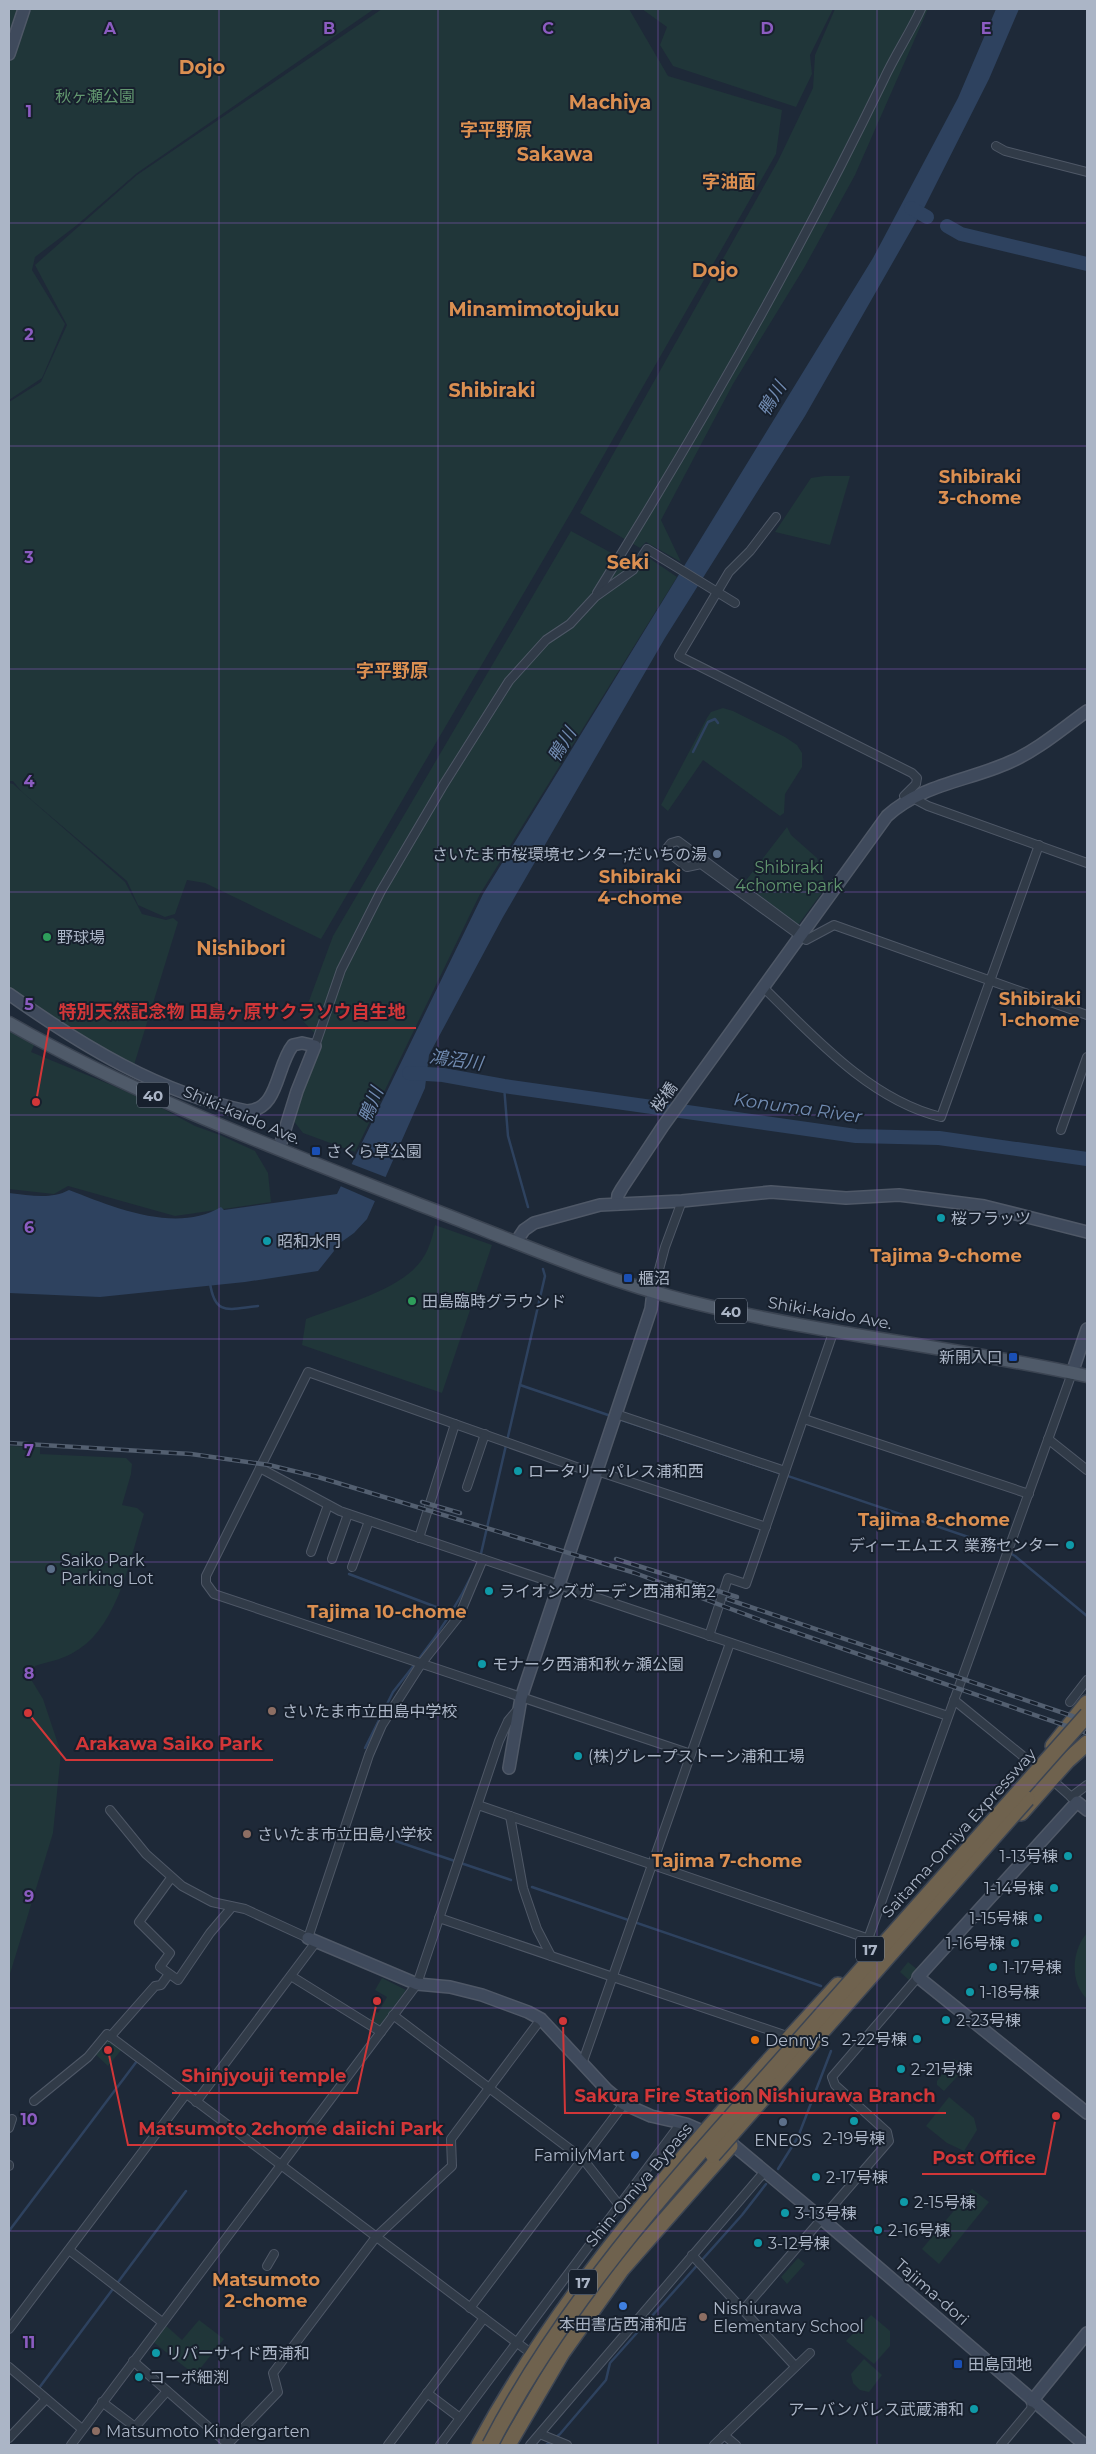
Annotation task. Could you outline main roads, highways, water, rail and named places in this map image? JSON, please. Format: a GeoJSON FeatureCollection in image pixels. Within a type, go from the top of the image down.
{"type":"FeatureCollection","features":[{"type":"Feature","properties":{"kind":"highway","name":"17"},"geometry":{"type":"LineString","coordinates":[[1052,1748],[1062,1731],[1087,1703]]}},
{"type":"Feature","properties":{"kind":"highway","name":"17"},"geometry":{"type":"LineString","coordinates":[[1052,1748],[1087,1711]]}},
{"type":"Feature","properties":{"kind":"highway","name":"Saitama-Omiya Expressway"},"geometry":{"type":"LineString","coordinates":[[490,2445],[533,2368],[617,2250],[762,2082],[1087,1715]]}},
{"type":"Feature","properties":{"kind":"highway","name":"Saitama-Omiya Expressway"},"geometry":{"type":"LineString","coordinates":[[501,2445],[519,2411],[566,2335],[625,2256],[1087,1730]]}},
{"type":"Feature","properties":{"kind":"highway","name":"17"},"geometry":{"type":"LineString","coordinates":[[508,2445],[562,2353],[622,2269],[1087,1736]]}},
{"type":"Feature","properties":{"kind":"highway","name":"17"},"geometry":{"type":"LineString","coordinates":[[1067,1761],[1087,1743]]}},
{"type":"Feature","properties":{"kind":"highway","name":"Shin-Omiya Bypass"},"geometry":{"type":"LineString","coordinates":[[479,2445],[532,2354],[602,2256],[706,2132],[873,1940],[1052,1748]]}},
{"type":"Feature","properties":{"kind":"main road","name":"Shiki-kaido Ave."},"geometry":{"type":"LineString","coordinates":[[9,1023],[115,1078],[236,1132],[552,1257],[653,1292],[756,1316],[1087,1376]]}},
{"type":"Feature","properties":{"kind":"water"},"geometry":{"type":"Polygon","coordinates":[[[996,9],[1019,9],[989,79],[925,206],[805,416],[665,638],[503,917],[429,1055],[425,1088],[367,1219],[354,1233],[333,1248],[334,1251],[318,1271],[245,1282],[100,1297],[9,1293],[9,1193],[47,1196],[69,1190],[125,1210],[165,1218],[203,1215],[221,1207],[224,1210],[337,1194],[483,894],[873,258],[958,98],[996,9]]]}},
{"type":"Feature","properties":{"kind":"waterway"},"geometry":{"type":"LineString","coordinates":[[911,208],[927,217]]}},
{"type":"Feature","properties":{"kind":"waterway"},"geometry":{"type":"LineString","coordinates":[[947,226],[961,234],[1087,264]]}},
{"type":"Feature","properties":{"kind":"waterway"},"geometry":{"type":"LineString","coordinates":[[693,752],[708,722],[715,719],[718,723]]}},
{"type":"Feature","properties":{"kind":"waterway","name":"Konuma River"},"geometry":{"type":"LineString","coordinates":[[409,1073],[443,1075],[504,1086],[856,1136],[939,1138],[1087,1159]]}},
{"type":"Feature","properties":{"kind":"waterway"},"geometry":{"type":"LineString","coordinates":[[504,1086],[508,1136],[528,1207]]}},
{"type":"Feature","properties":{"kind":"waterway"},"geometry":{"type":"LineString","coordinates":[[480,1558],[545,1276],[543,1269]]}},
{"type":"Feature","properties":{"kind":"waterway"},"geometry":{"type":"LineString","coordinates":[[210,1283],[212,1294],[220,1306],[231,1309],[258,1306]]}},
{"type":"Feature","properties":{"kind":"waterway"},"geometry":{"type":"LineString","coordinates":[[520,1385],[611,1416]]}},
{"type":"Feature","properties":{"kind":"waterway"},"geometry":{"type":"LineString","coordinates":[[619,1419],[1001,1548],[1015,1556],[1087,1616]]}},
{"type":"Feature","properties":{"kind":"waterway"},"geometry":{"type":"LineString","coordinates":[[418,1660],[449,1616],[475,1569]]}},
{"type":"Feature","properties":{"kind":"waterway"},"geometry":{"type":"LineString","coordinates":[[349,1574],[452,1613]]}},
{"type":"Feature","properties":{"kind":"waterway"},"geometry":{"type":"LineString","coordinates":[[365,1748],[393,1692],[415,1664]]}},
{"type":"Feature","properties":{"kind":"waterway"},"geometry":{"type":"LineString","coordinates":[[354,1827],[511,1880]]}},
{"type":"Feature","properties":{"kind":"waterway"},"geometry":{"type":"LineString","coordinates":[[532,1887],[821,1986]]}},
{"type":"Feature","properties":{"kind":"waterway"},"geometry":{"type":"LineString","coordinates":[[778,2169],[798,2137],[831,2051]]}},
{"type":"Feature","properties":{"kind":"waterway"},"geometry":{"type":"LineString","coordinates":[[9,2231],[137,2061]]}},
{"type":"Feature","properties":{"kind":"waterway"},"geometry":{"type":"LineString","coordinates":[[546,2445],[560,2434],[606,2380],[610,2363],[742,2215],[766,2184]]}},
{"type":"Feature","properties":{"kind":"waterway"},"geometry":{"type":"LineString","coordinates":[[39,2388],[186,2191]]}},
{"type":"Feature","properties":{"kind":"railway"},"geometry":{"type":"LineString","coordinates":[[9,1443],[191,1454],[269,1465],[318,1477],[635,1573],[771,1624],[1087,1733]]}},
{"type":"Feature","properties":{"kind":"railway"},"geometry":{"type":"LineString","coordinates":[[422,1502],[460,1513]]}},
{"type":"Feature","properties":{"kind":"railway"},"geometry":{"type":"LineString","coordinates":[[616,1559],[737,1597]]}},
{"type":"Feature","properties":{"kind":"railway"},"geometry":{"type":"LineString","coordinates":[[727,1599],[1087,1721]]}},
{"type":"Feature","properties":{"kind":"place","name":"さいたま市桜環境センター;だいちの湯"},"geometry":{"type":"Point","coordinates":[717,854]}},
{"type":"Feature","properties":{"kind":"place","name":"野球場"},"geometry":{"type":"Point","coordinates":[47,937]}},
{"type":"Feature","properties":{"kind":"place","name":"特別天然記念物 田島ヶ原サクラソウ自生地"},"geometry":{"type":"Point","coordinates":[36,1102]}},
{"type":"Feature","properties":{"kind":"place","name":"さくら草公園"},"geometry":{"type":"Point","coordinates":[316,1151]}},
{"type":"Feature","properties":{"kind":"place","name":"桜フラッツ"},"geometry":{"type":"Point","coordinates":[941,1218]}},
{"type":"Feature","properties":{"kind":"place","name":"昭和水門"},"geometry":{"type":"Point","coordinates":[267,1241]}},
{"type":"Feature","properties":{"kind":"place","name":"櫃沼"},"geometry":{"type":"Point","coordinates":[628,1278]}},
{"type":"Feature","properties":{"kind":"place","name":"田島臨時グラウンド"},"geometry":{"type":"Point","coordinates":[412,1301]}},
{"type":"Feature","properties":{"kind":"place","name":"新開入口"},"geometry":{"type":"Point","coordinates":[1013,1357]}},
{"type":"Feature","properties":{"kind":"place","name":"ロータリーパレス浦和西"},"geometry":{"type":"Point","coordinates":[518,1471]}},
{"type":"Feature","properties":{"kind":"place","name":"ディーエムエス 業務センター"},"geometry":{"type":"Point","coordinates":[1070,1545]}},
{"type":"Feature","properties":{"kind":"place","name":"Saiko Park Parking Lot"},"geometry":{"type":"Point","coordinates":[51,1569]}},
{"type":"Feature","properties":{"kind":"place","name":"ライオンズガーデン西浦和第2"},"geometry":{"type":"Point","coordinates":[489,1591]}},
{"type":"Feature","properties":{"kind":"place","name":"モナーク西浦和秋ヶ瀬公園"},"geometry":{"type":"Point","coordinates":[482,1664]}},
{"type":"Feature","properties":{"kind":"place","name":"さいたま市立田島中学校"},"geometry":{"type":"Point","coordinates":[272,1711]}},
{"type":"Feature","properties":{"kind":"place","name":"Arakawa Saiko Park"},"geometry":{"type":"Point","coordinates":[28,1713]}},
{"type":"Feature","properties":{"kind":"place","name":"(株)グレープストーン浦和工場"},"geometry":{"type":"Point","coordinates":[578,1756]}},
{"type":"Feature","properties":{"kind":"place","name":"さいたま市立田島小学校"},"geometry":{"type":"Point","coordinates":[247,1834]}},
{"type":"Feature","properties":{"kind":"place","name":"1-13号棟"},"geometry":{"type":"Point","coordinates":[1068,1856]}},
{"type":"Feature","properties":{"kind":"place","name":"1-14号棟"},"geometry":{"type":"Point","coordinates":[1054,1888]}},
{"type":"Feature","properties":{"kind":"place","name":"1-15号棟"},"geometry":{"type":"Point","coordinates":[1038,1918]}},
{"type":"Feature","properties":{"kind":"place","name":"1-16号棟"},"geometry":{"type":"Point","coordinates":[1015,1943]}},
{"type":"Feature","properties":{"kind":"place","name":"1-17号棟"},"geometry":{"type":"Point","coordinates":[993,1967]}},
{"type":"Feature","properties":{"kind":"place","name":"1-18号棟"},"geometry":{"type":"Point","coordinates":[970,1992]}},
{"type":"Feature","properties":{"kind":"place","name":"Shinjyouji temple"},"geometry":{"type":"Point","coordinates":[377,2001]}},
{"type":"Feature","properties":{"kind":"place","name":"2-23号棟"},"geometry":{"type":"Point","coordinates":[946,2020]}},
{"type":"Feature","properties":{"kind":"place","name":"Sakura Fire Station Nishiurawa Branch"},"geometry":{"type":"Point","coordinates":[563,2021]}},
{"type":"Feature","properties":{"kind":"place","name":"2-22号棟"},"geometry":{"type":"Point","coordinates":[917,2039]}},
{"type":"Feature","properties":{"kind":"place","name":"Denny's"},"geometry":{"type":"Point","coordinates":[755,2040]}},
{"type":"Feature","properties":{"kind":"place","name":"Matsumoto 2chome daiichi Park"},"geometry":{"type":"Point","coordinates":[108,2050]}},
{"type":"Feature","properties":{"kind":"place","name":"2-21号棟"},"geometry":{"type":"Point","coordinates":[901,2069]}},
{"type":"Feature","properties":{"kind":"place","name":"Post Office"},"geometry":{"type":"Point","coordinates":[1056,2116]}},
{"type":"Feature","properties":{"kind":"place","name":"2-19号棟"},"geometry":{"type":"Point","coordinates":[854,2121]}},
{"type":"Feature","properties":{"kind":"place","name":"ENEOS"},"geometry":{"type":"Point","coordinates":[783,2122]}},
{"type":"Feature","properties":{"kind":"place","name":"FamilyMart"},"geometry":{"type":"Point","coordinates":[635,2155]}},
{"type":"Feature","properties":{"kind":"place","name":"2-17号棟"},"geometry":{"type":"Point","coordinates":[816,2177]}},
{"type":"Feature","properties":{"kind":"place","name":"2-15号棟"},"geometry":{"type":"Point","coordinates":[904,2202]}},
{"type":"Feature","properties":{"kind":"place","name":"3-13号棟"},"geometry":{"type":"Point","coordinates":[785,2213]}},
{"type":"Feature","properties":{"kind":"place","name":"2-16号棟"},"geometry":{"type":"Point","coordinates":[878,2230]}},
{"type":"Feature","properties":{"kind":"place","name":"3-12号棟"},"geometry":{"type":"Point","coordinates":[758,2243]}},
{"type":"Feature","properties":{"kind":"place","name":"本田書店西浦和店"},"geometry":{"type":"Point","coordinates":[623,2306]}},
{"type":"Feature","properties":{"kind":"place","name":"Nishiurawa Elementary School"},"geometry":{"type":"Point","coordinates":[703,2317]}},
{"type":"Feature","properties":{"kind":"place","name":"リバーサイド西浦和"},"geometry":{"type":"Point","coordinates":[156,2353]}},
{"type":"Feature","properties":{"kind":"place","name":"田島団地"},"geometry":{"type":"Point","coordinates":[958,2364]}},
{"type":"Feature","properties":{"kind":"place","name":"コーポ細渕"},"geometry":{"type":"Point","coordinates":[139,2377]}},
{"type":"Feature","properties":{"kind":"place","name":"アーバンパレス武蔵浦和"},"geometry":{"type":"Point","coordinates":[974,2409]}},
{"type":"Feature","properties":{"kind":"place","name":"Matsumoto Kindergarten"},"geometry":{"type":"Point","coordinates":[96,2431]}},
{"type":"Feature","properties":{"kind":"district","name":"Dojo"},"geometry":{"type":"Point","coordinates":[202,67]}},
{"type":"Feature","properties":{"kind":"district","name":"Machiya"},"geometry":{"type":"Point","coordinates":[610,102]}},
{"type":"Feature","properties":{"kind":"district","name":"字平野原"},"geometry":{"type":"Point","coordinates":[496,130]}},
{"type":"Feature","properties":{"kind":"district","name":"Sakawa"},"geometry":{"type":"Point","coordinates":[555,154]}},
{"type":"Feature","properties":{"kind":"district","name":"字油面"},"geometry":{"type":"Point","coordinates":[729,182]}},
{"type":"Feature","properties":{"kind":"district","name":"Dojo"},"geometry":{"type":"Point","coordinates":[715,270]}},
{"type":"Feature","properties":{"kind":"district","name":"Minamimotojuku"},"geometry":{"type":"Point","coordinates":[534,309]}},
{"type":"Feature","properties":{"kind":"district","name":"Shibiraki"},"geometry":{"type":"Point","coordinates":[492,390]}},
{"type":"Feature","properties":{"kind":"district","name":"Shibiraki 3-chome"},"geometry":{"type":"Point","coordinates":[980,487]}},
{"type":"Feature","properties":{"kind":"district","name":"Seki"},"geometry":{"type":"Point","coordinates":[628,562]}},
{"type":"Feature","properties":{"kind":"district","name":"字平野原"},"geometry":{"type":"Point","coordinates":[392,671]}},
{"type":"Feature","properties":{"kind":"district","name":"Shibiraki 4-chome"},"geometry":{"type":"Point","coordinates":[640,888]}},
{"type":"Feature","properties":{"kind":"district","name":"Nishibori"},"geometry":{"type":"Point","coordinates":[241,948]}},
{"type":"Feature","properties":{"kind":"district","name":"Shibiraki 1-chome"},"geometry":{"type":"Point","coordinates":[1040,1009]}},
{"type":"Feature","properties":{"kind":"district","name":"Tajima 9-chome"},"geometry":{"type":"Point","coordinates":[946,1256]}},
{"type":"Feature","properties":{"kind":"district","name":"Tajima 8-chome"},"geometry":{"type":"Point","coordinates":[934,1520]}},
{"type":"Feature","properties":{"kind":"district","name":"Tajima 10-chome"},"geometry":{"type":"Point","coordinates":[387,1612]}},
{"type":"Feature","properties":{"kind":"district","name":"Tajima 7-chome"},"geometry":{"type":"Point","coordinates":[727,1861]}},
{"type":"Feature","properties":{"kind":"district","name":"Matsumoto 2-chome"},"geometry":{"type":"Point","coordinates":[266,2290]}},
{"type":"Feature","properties":{"kind":"park label","name":"秋ヶ瀬公園"},"geometry":{"type":"Point","coordinates":[95,96]}},
{"type":"Feature","properties":{"kind":"park label","name":"Shibiraki 4chome park"},"geometry":{"type":"Point","coordinates":[789,876]}},
{"type":"Feature","properties":{"kind":"water label","name":"鴨川"},"geometry":{"type":"Point","coordinates":[772,399]}},
{"type":"Feature","properties":{"kind":"water label","name":"鴨川"},"geometry":{"type":"Point","coordinates":[562,745]}},
{"type":"Feature","properties":{"kind":"water label","name":"鴻沼川"},"geometry":{"type":"Point","coordinates":[456,1060]}},
{"type":"Feature","properties":{"kind":"water label","name":"鴨川"},"geometry":{"type":"Point","coordinates":[371,1105]}}]}
